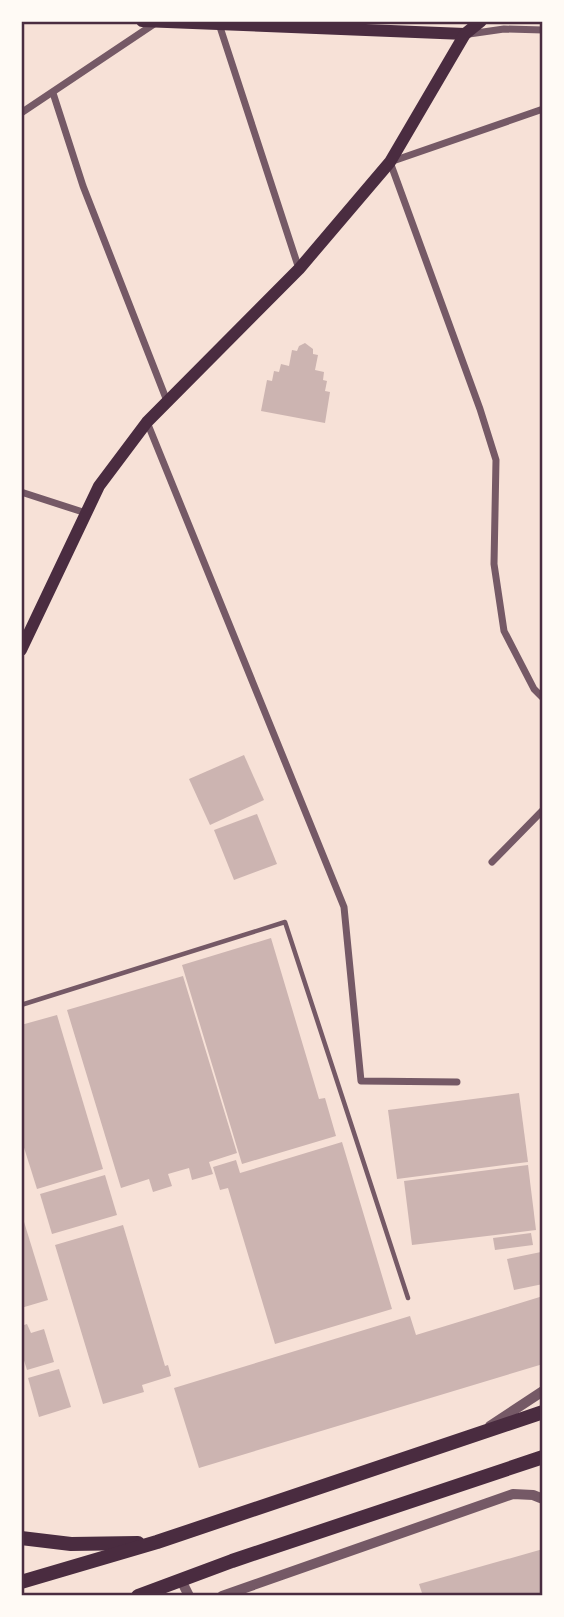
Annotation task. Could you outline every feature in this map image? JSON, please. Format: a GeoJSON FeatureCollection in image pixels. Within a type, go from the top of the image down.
{"type":"FeatureCollection","features":[{"type":"Feature","properties":{"kind":"highway"},"geometry":{"type":"LineString","coordinates":[[21,1582],[157,1542],[543,1412]]}},
{"type":"Feature","properties":{"kind":"highway"},"geometry":{"type":"LineString","coordinates":[[138,1596],[232,1561],[543,1457]]}},
{"type":"Feature","properties":{"kind":"highway"},"geometry":{"type":"LineString","coordinates":[[21,1538],[71,1544],[157,1542]]}},
{"type":"Feature","properties":{"kind":"main road"},"geometry":{"type":"LineString","coordinates":[[142,21],[465,28],[481,21]]}},
{"type":"Feature","properties":{"kind":"main road"},"geometry":{"type":"LineString","coordinates":[[21,650],[99,486],[146,422],[299,269],[390,162],[465,28]]}},
{"type":"Feature","properties":{"kind":"street"},"geometry":{"type":"LineString","coordinates":[[21,113],[158,22]]}},
{"type":"Feature","properties":{"kind":"street"},"geometry":{"type":"LineString","coordinates":[[219,23],[299,269]]}},
{"type":"Feature","properties":{"kind":"street"},"geometry":{"type":"LineString","coordinates":[[465,28],[543,30]]}},
{"type":"Feature","properties":{"kind":"street"},"geometry":{"type":"LineString","coordinates":[[53,93],[83,186],[167,401]]}},
{"type":"Feature","properties":{"kind":"street"},"geometry":{"type":"LineString","coordinates":[[543,110],[390,162],[496,460],[494,564],[504,631],[534,689],[543,698]]}},
{"type":"Feature","properties":{"kind":"street"},"geometry":{"type":"LineString","coordinates":[[146,422],[344,907],[361,1081],[457,1083]]}},
{"type":"Feature","properties":{"kind":"street"},"geometry":{"type":"LineString","coordinates":[[21,492],[86,513]]}},
{"type":"Feature","properties":{"kind":"street"},"geometry":{"type":"LineString","coordinates":[[492,862],[543,810]]}},
{"type":"Feature","properties":{"kind":"street"},"geometry":{"type":"LineString","coordinates":[[475,1435],[543,1391]]}},
{"type":"Feature","properties":{"kind":"street"},"geometry":{"type":"LineString","coordinates":[[222,1596],[513,1494],[533,1495],[543,1499]]}},
{"type":"Feature","properties":{"kind":"street"},"geometry":{"type":"LineString","coordinates":[[181,1580],[189,1596]]}},
{"type":"Feature","properties":{"kind":"lane"},"geometry":{"type":"LineString","coordinates":[[21,1005],[285,922],[408,1298]]}},
{"type":"Feature","properties":{"kind":"building"},"geometry":{"type":"Polygon","coordinates":[[[305,343],[313,349],[313,354],[318,355],[315,370],[324,372],[323,380],[327,381],[325,391],[330,392],[325,423],[261,411],[267,380],[272,381],[274,371],[279,372],[281,364],[289,366],[292,350],[297,351],[299,346],[305,343]]]}},
{"type":"Feature","properties":{"kind":"building"},"geometry":{"type":"Polygon","coordinates":[[[244,755],[264,800],[210,825],[189,779],[244,755]]]}},
{"type":"Feature","properties":{"kind":"building"},"geometry":{"type":"Polygon","coordinates":[[[257,814],[277,864],[234,880],[214,830],[257,814]]]}},
{"type":"Feature","properties":{"kind":"building"},"geometry":{"type":"Polygon","coordinates":[[[271,938],[319,1099],[325,1098],[336,1136],[242,1164],[182,965],[271,938]]]}},
{"type":"Feature","properties":{"kind":"building"},"geometry":{"type":"Polygon","coordinates":[[[183,976],[237,1153],[209,1162],[213,1174],[192,1180],[189,1168],[168,1174],[172,1186],[153,1192],[149,1179],[121,1188],[67,1010],[183,976]]]}},
{"type":"Feature","properties":{"kind":"building"},"geometry":{"type":"Polygon","coordinates":[[[57,1015],[103,1169],[37,1189],[21,1138],[21,1025],[57,1015]]]}},
{"type":"Feature","properties":{"kind":"building"},"geometry":{"type":"Polygon","coordinates":[[[519,1093],[528,1162],[397,1179],[388,1110],[519,1093]]]}},
{"type":"Feature","properties":{"kind":"building"},"geometry":{"type":"Polygon","coordinates":[[[342,1142],[392,1309],[275,1344],[228,1188],[220,1190],[213,1167],[236,1160],[240,1173],[342,1142]]]}},
{"type":"Feature","properties":{"kind":"building"},"geometry":{"type":"Polygon","coordinates":[[[528,1165],[536,1230],[412,1245],[404,1181],[528,1165]]]}},
{"type":"Feature","properties":{"kind":"building"},"geometry":{"type":"Polygon","coordinates":[[[105,1175],[117,1215],[52,1234],[40,1194],[105,1175]]]}},
{"type":"Feature","properties":{"kind":"building"},"geometry":{"type":"Polygon","coordinates":[[[21,1212],[48,1300],[21,1308],[21,1212]]]}},
{"type":"Feature","properties":{"kind":"building"},"geometry":{"type":"Polygon","coordinates":[[[123,1225],[165,1366],[168,1365],[171,1376],[142,1385],[144,1392],[103,1404],[55,1245],[123,1225]]]}},
{"type":"Feature","properties":{"kind":"building"},"geometry":{"type":"Polygon","coordinates":[[[531,1233],[533,1245],[495,1250],[493,1238],[531,1233]]]}},
{"type":"Feature","properties":{"kind":"building"},"geometry":{"type":"Polygon","coordinates":[[[541,1252],[543,1284],[514,1290],[507,1259],[541,1252]]]}},
{"type":"Feature","properties":{"kind":"building"},"geometry":{"type":"Polygon","coordinates":[[[543,1296],[543,1364],[199,1468],[174,1388],[410,1316],[416,1335],[543,1296]]]}},
{"type":"Feature","properties":{"kind":"building"},"geometry":{"type":"Polygon","coordinates":[[[27,1324],[31,1333],[44,1329],[54,1362],[27,1370],[21,1351],[21,1326],[27,1324]]]}},
{"type":"Feature","properties":{"kind":"building"},"geometry":{"type":"Polygon","coordinates":[[[59,1369],[71,1407],[39,1417],[28,1378],[59,1369]]]}},
{"type":"Feature","properties":{"kind":"building"},"geometry":{"type":"Polygon","coordinates":[[[543,1549],[543,1596],[423,1596],[419,1584],[543,1549]]]}}]}
